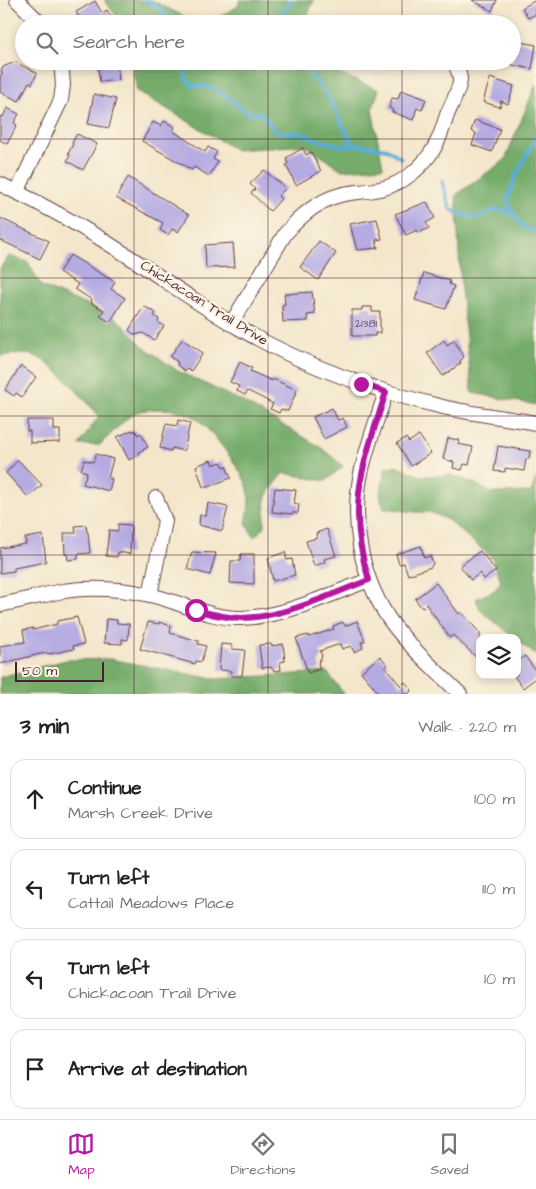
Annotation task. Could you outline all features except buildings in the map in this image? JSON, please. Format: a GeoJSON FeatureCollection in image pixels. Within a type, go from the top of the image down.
{"type":"FeatureCollection","features":[{"type":"Feature","properties":{"kind":"street"},"geometry":{"type":"LineString","coordinates":[[17,0],[32,15]]}},
{"type":"Feature","properties":{"kind":"street"},"geometry":{"type":"LineString","coordinates":[[17,192],[60,100],[63,85],[62,70]]}},
{"type":"Feature","properties":{"kind":"street"},"geometry":{"type":"LineString","coordinates":[[231,324],[285,234],[295,221],[323,201],[340,195],[375,190],[391,185],[405,178],[429,156],[438,141],[460,80],[457,70]]}},
{"type":"Feature","properties":{"kind":"street","name":"Chickacoan Trail Drive"},"geometry":{"type":"LineString","coordinates":[[0,184],[79,225],[231,324],[324,370],[386,392],[449,408],[536,423]]}},
{"type":"Feature","properties":{"kind":"street"},"geometry":{"type":"LineString","coordinates":[[386,392],[362,468],[358,492],[357,516],[359,539],[369,580],[386,612],[404,637],[460,694]]}},
{"type":"Feature","properties":{"kind":"street"},"geometry":{"type":"LineString","coordinates":[[150,595],[165,521],[156,498]]}},
{"type":"Feature","properties":{"kind":"street"},"geometry":{"type":"LineString","coordinates":[[0,606],[44,595],[79,590],[115,590],[150,595],[218,616],[240,618],[283,612],[369,580]]}},
{"type":"Feature","properties":{"kind":"green space"},"geometry":{"type":"Polygon","coordinates":[[[104,0],[151,0],[182,15],[115,15],[104,0]]]}},
{"type":"Feature","properties":{"kind":"green space"},"geometry":{"type":"Polygon","coordinates":[[[240,0],[314,0],[308,15],[222,15],[238,6],[240,0]]]}},
{"type":"Feature","properties":{"kind":"green space"},"geometry":{"type":"Polygon","coordinates":[[[133,70],[331,70],[379,90],[372,109],[383,167],[342,170],[305,145],[236,150],[137,91],[133,70]]]}},
{"type":"Feature","properties":{"kind":"green space"},"geometry":{"type":"Polygon","coordinates":[[[536,84],[536,405],[472,393],[461,290],[456,195],[505,160],[536,84]]]}},
{"type":"Feature","properties":{"kind":"green space"},"geometry":{"type":"Polygon","coordinates":[[[9,256],[28,262],[41,286],[115,317],[144,347],[178,371],[241,401],[319,446],[343,466],[326,481],[284,473],[266,496],[264,528],[254,537],[246,524],[249,495],[244,479],[232,459],[200,421],[194,417],[166,409],[151,409],[137,412],[124,421],[100,445],[79,445],[99,416],[86,401],[68,382],[40,358],[24,354],[0,356],[0,268],[9,256]]]}},
{"type":"Feature","properties":{"kind":"green space"},"geometry":{"type":"Polygon","coordinates":[[[398,466],[420,476],[451,475],[474,483],[491,493],[531,492],[536,478],[536,655],[521,644],[521,634],[509,634],[480,610],[476,599],[495,590],[501,581],[492,558],[448,520],[430,512],[384,508],[380,495],[386,467],[398,466]]]}},
{"type":"Feature","properties":{"kind":"green space"},"geometry":{"type":"Polygon","coordinates":[[[110,659],[215,679],[327,672],[344,694],[0,694],[0,677],[66,660],[110,659]]]}},
{"type":"Feature","properties":{"kind":"waterway"},"geometry":{"type":"LineString","coordinates":[[145,0],[160,9],[165,15]]}},
{"type":"Feature","properties":{"kind":"waterway"},"geometry":{"type":"LineString","coordinates":[[281,15],[292,0]]}},
{"type":"Feature","properties":{"kind":"waterway"},"geometry":{"type":"LineString","coordinates":[[186,70],[186,78],[192,86],[207,86],[222,93],[248,113],[261,113],[276,131],[297,132],[342,146],[362,145],[387,149],[401,158]]}},
{"type":"Feature","properties":{"kind":"waterway"},"geometry":{"type":"LineString","coordinates":[[307,70],[330,101],[354,145]]}},
{"type":"Feature","properties":{"kind":"waterway"},"geometry":{"type":"LineString","coordinates":[[514,214],[507,201],[517,173],[536,137]]}},
{"type":"Feature","properties":{"kind":"waterway"},"geometry":{"type":"LineString","coordinates":[[442,181],[450,208],[459,214],[477,218],[498,209],[514,214],[523,227],[536,232]]}},
{"type":"Feature","properties":{"kind":"route"},"geometry":{"type":"LineString","coordinates":[[196,610],[218,616],[240,618],[262,616],[283,612],[369,580],[359,539],[357,516],[358,492],[362,468],[386,392],[361,384]]}}]}
